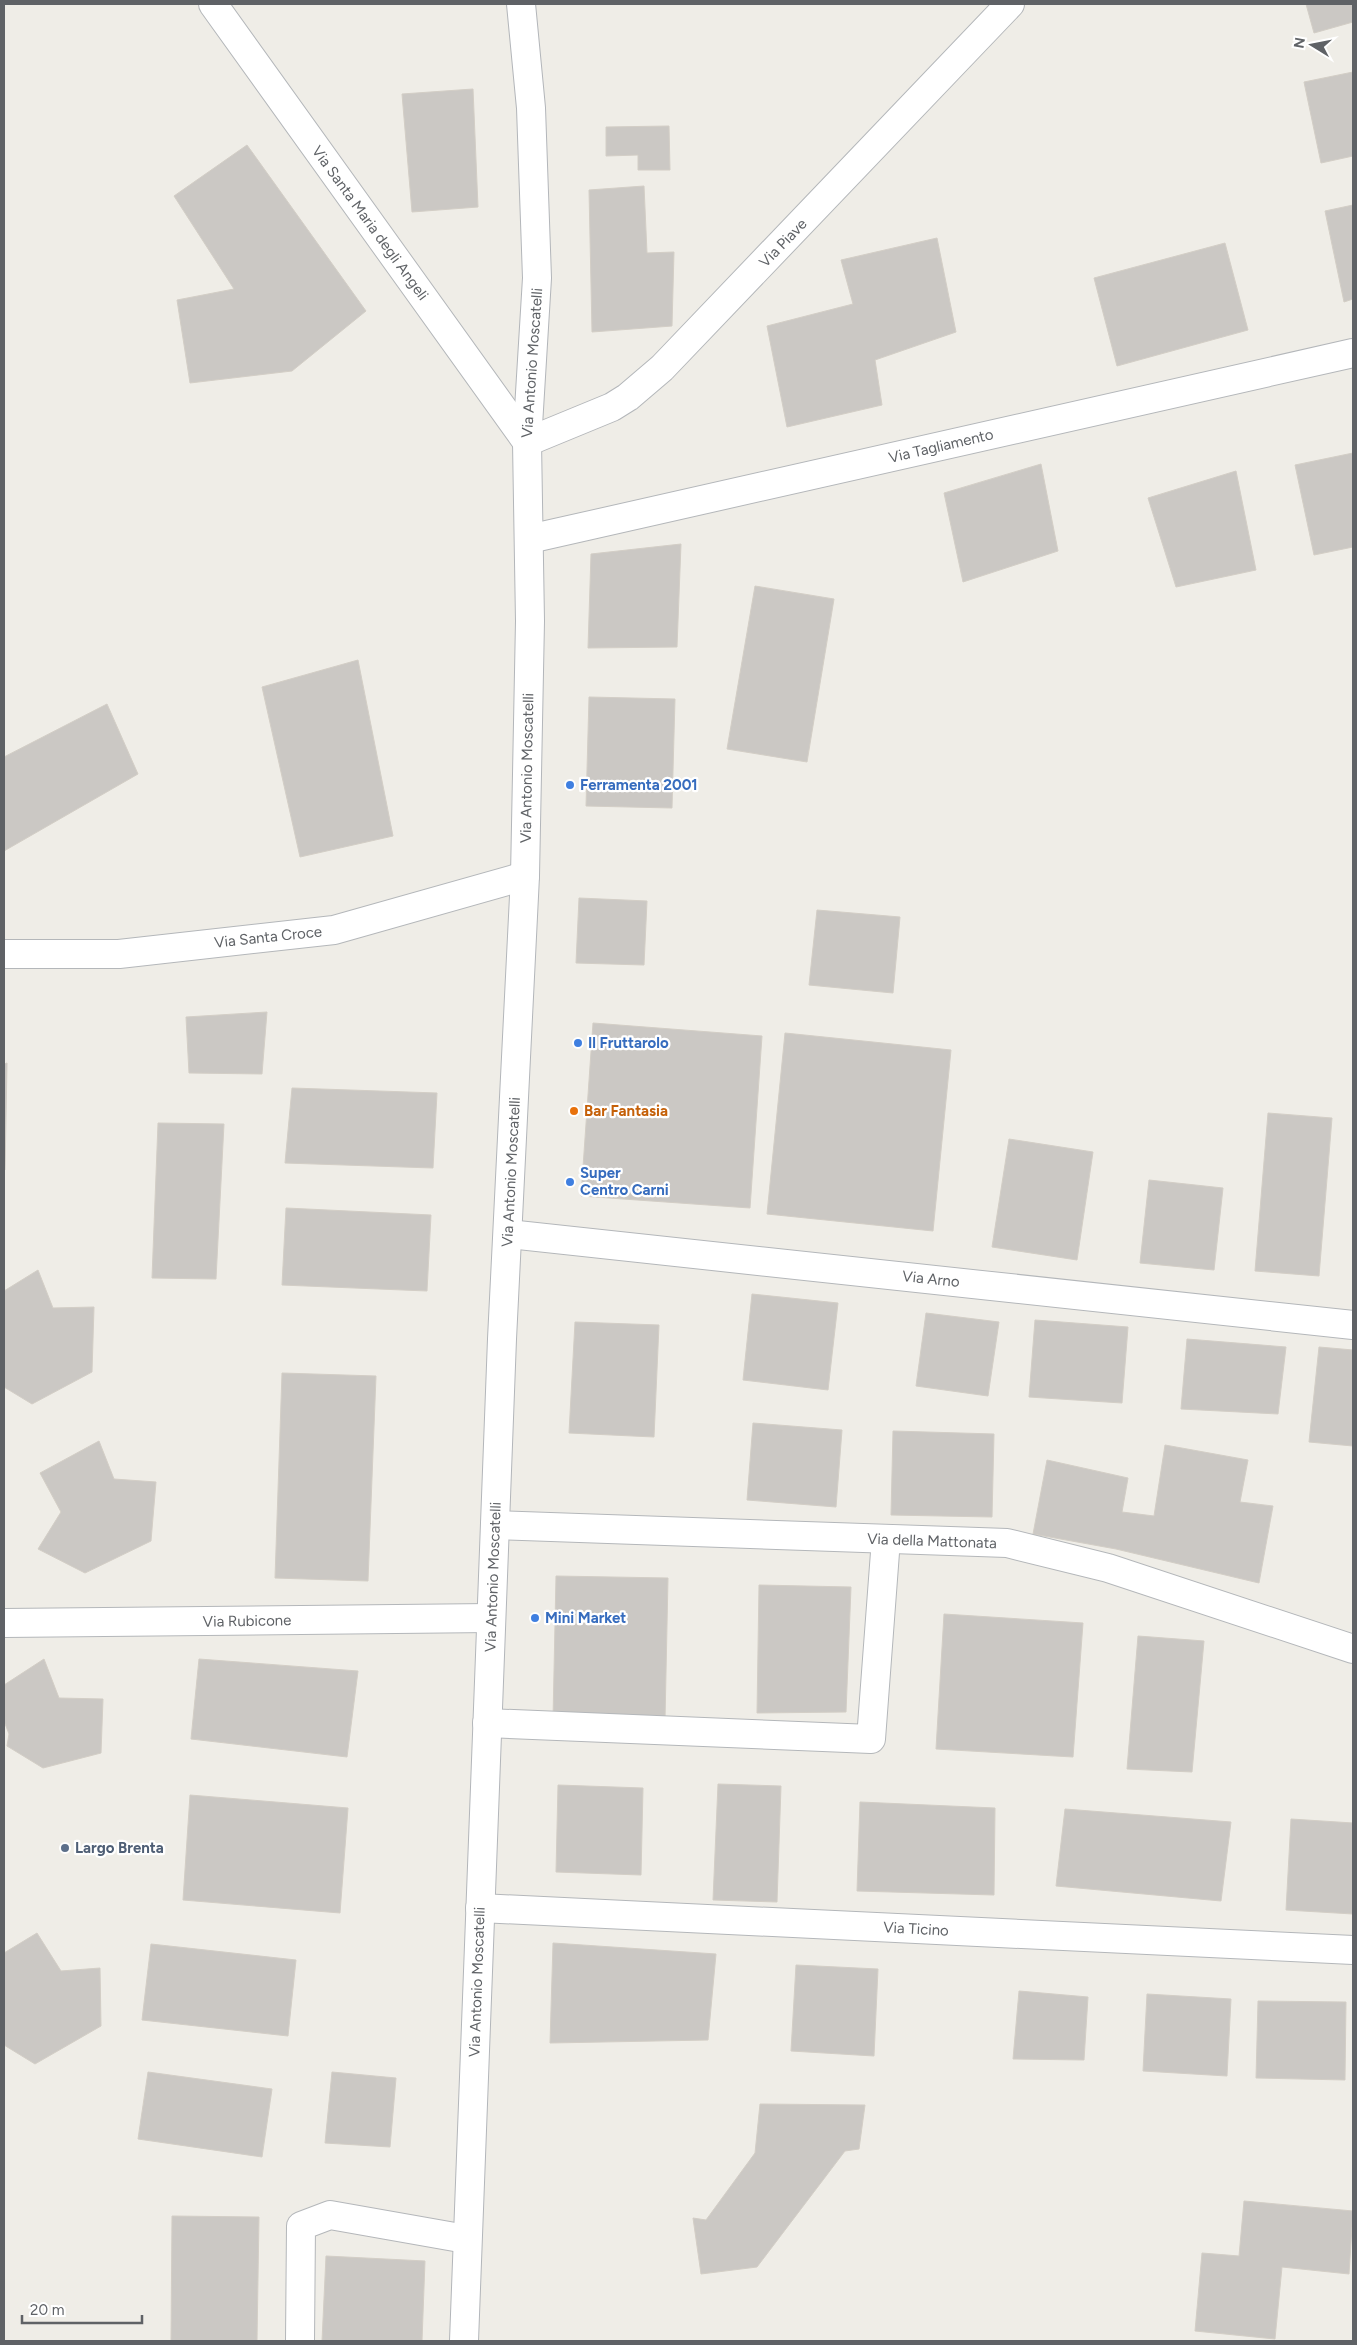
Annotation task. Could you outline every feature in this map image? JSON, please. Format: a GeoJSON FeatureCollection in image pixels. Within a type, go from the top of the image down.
{"type":"FeatureCollection","features":[{"type":"Feature","properties":{"kind":"street","name":"Via Santa Maria degli Angeli"},"geometry":{"type":"LineString","coordinates":[[212,4],[527,442]]}},
{"type":"Feature","properties":{"kind":"street","name":"Via Antonio Moscatelli"},"geometry":{"type":"LineString","coordinates":[[464,2341],[466,2239],[491,1618],[525,876],[530,621],[527,442],[536,318],[537,243],[531,108],[521,4]]}},
{"type":"Feature","properties":{"kind":"street","name":"Via Piave"},"geometry":{"type":"LineString","coordinates":[[527,442],[612,407],[628,397],[662,368],[1010,4]]}},
{"type":"Feature","properties":{"kind":"street","name":"Via Tagliamento"},"geometry":{"type":"LineString","coordinates":[[529,539],[1353,354]]}},
{"type":"Feature","properties":{"kind":"street","name":"Via Santa Croce"},"geometry":{"type":"LineString","coordinates":[[4,954],[119,954],[334,930],[525,876]]}},
{"type":"Feature","properties":{"kind":"street","name":"Via Arno"},"geometry":{"type":"LineString","coordinates":[[508,1234],[1353,1325]]}},
{"type":"Feature","properties":{"kind":"street","name":"Via della Mattonata"},"geometry":{"type":"LineString","coordinates":[[495,1525],[1007,1543],[1108,1568],[1353,1649]]}},
{"type":"Feature","properties":{"kind":"street"},"geometry":{"type":"LineString","coordinates":[[487,1723],[872,1739],[886,1539]]}},
{"type":"Feature","properties":{"kind":"street","name":"Via Rubicone"},"geometry":{"type":"LineString","coordinates":[[4,1623],[491,1618]]}},
{"type":"Feature","properties":{"kind":"street","name":"Via Ticino"},"geometry":{"type":"LineString","coordinates":[[480,1908],[1353,1950]]}},
{"type":"Feature","properties":{"kind":"street"},"geometry":{"type":"LineString","coordinates":[[300,2341],[301,2226],[330,2215],[466,2239]]}},
{"type":"Feature","properties":{"kind":"building"},"geometry":{"type":"Polygon","coordinates":[[[1306,4],[1353,4],[1353,22],[1314,33],[1306,4]]]}},
{"type":"Feature","properties":{"kind":"building"},"geometry":{"type":"Polygon","coordinates":[[[1353,72],[1353,156],[1321,163],[1304,82],[1353,72]]]}},
{"type":"Feature","properties":{"kind":"building"},"geometry":{"type":"Polygon","coordinates":[[[473,89],[478,207],[412,212],[402,94],[473,89]]]}},
{"type":"Feature","properties":{"kind":"building"},"geometry":{"type":"Polygon","coordinates":[[[669,126],[670,170],[638,170],[638,155],[606,156],[606,127],[669,126]]]}},
{"type":"Feature","properties":{"kind":"building"},"geometry":{"type":"Polygon","coordinates":[[[247,145],[366,311],[292,371],[190,383],[177,300],[234,289],[174,196],[247,145]]]}},
{"type":"Feature","properties":{"kind":"building"},"geometry":{"type":"Polygon","coordinates":[[[644,186],[647,253],[674,252],[672,326],[592,332],[589,190],[644,186]]]}},
{"type":"Feature","properties":{"kind":"building"},"geometry":{"type":"Polygon","coordinates":[[[1353,205],[1353,299],[1344,302],[1325,211],[1353,205]]]}},
{"type":"Feature","properties":{"kind":"building"},"geometry":{"type":"Polygon","coordinates":[[[937,238],[956,332],[875,360],[882,405],[787,427],[767,326],[853,304],[841,260],[937,238]]]}},
{"type":"Feature","properties":{"kind":"building"},"geometry":{"type":"Polygon","coordinates":[[[1225,243],[1248,330],[1117,366],[1094,278],[1225,243]]]}},
{"type":"Feature","properties":{"kind":"building"},"geometry":{"type":"Polygon","coordinates":[[[1353,453],[1353,547],[1314,555],[1295,465],[1353,453]]]}},
{"type":"Feature","properties":{"kind":"building"},"geometry":{"type":"Polygon","coordinates":[[[1041,464],[1058,551],[963,582],[944,493],[1041,464]]]}},
{"type":"Feature","properties":{"kind":"building"},"geometry":{"type":"Polygon","coordinates":[[[1236,471],[1256,570],[1176,587],[1148,498],[1236,471]]]}},
{"type":"Feature","properties":{"kind":"building"},"geometry":{"type":"Polygon","coordinates":[[[681,544],[677,647],[588,648],[591,554],[681,544]]]}},
{"type":"Feature","properties":{"kind":"building"},"geometry":{"type":"Polygon","coordinates":[[[755,586],[834,599],[807,762],[727,749],[755,586]]]}},
{"type":"Feature","properties":{"kind":"building"},"geometry":{"type":"Polygon","coordinates":[[[358,660],[393,836],[300,857],[262,687],[358,660]]]}},
{"type":"Feature","properties":{"kind":"building"},"geometry":{"type":"Polygon","coordinates":[[[589,697],[675,699],[672,808],[586,806],[589,697]]]}},
{"type":"Feature","properties":{"kind":"building"},"geometry":{"type":"Polygon","coordinates":[[[107,704],[138,774],[4,851],[4,757],[107,704]]]}},
{"type":"Feature","properties":{"kind":"building"},"geometry":{"type":"Polygon","coordinates":[[[579,898],[647,901],[644,965],[576,963],[579,898]]]}},
{"type":"Feature","properties":{"kind":"building"},"geometry":{"type":"Polygon","coordinates":[[[817,910],[900,917],[893,993],[809,985],[817,910]]]}},
{"type":"Feature","properties":{"kind":"building"},"geometry":{"type":"Polygon","coordinates":[[[267,1012],[262,1074],[189,1073],[186,1017],[267,1012]]]}},
{"type":"Feature","properties":{"kind":"building"},"geometry":{"type":"Polygon","coordinates":[[[593,1023],[762,1036],[750,1208],[581,1196],[593,1023]]]}},
{"type":"Feature","properties":{"kind":"building"},"geometry":{"type":"Polygon","coordinates":[[[785,1033],[951,1050],[933,1231],[767,1214],[785,1033]]]}},
{"type":"Feature","properties":{"kind":"building"},"geometry":{"type":"Polygon","coordinates":[[[7,1063],[5,1170],[4,1170],[4,1064],[7,1063]]]}},
{"type":"Feature","properties":{"kind":"building"},"geometry":{"type":"Polygon","coordinates":[[[292,1088],[437,1093],[433,1168],[285,1163],[292,1088]]]}},
{"type":"Feature","properties":{"kind":"building"},"geometry":{"type":"Polygon","coordinates":[[[1268,1113],[1332,1118],[1319,1276],[1255,1271],[1268,1113]]]}},
{"type":"Feature","properties":{"kind":"building"},"geometry":{"type":"Polygon","coordinates":[[[158,1123],[224,1124],[216,1279],[152,1278],[158,1123]]]}},
{"type":"Feature","properties":{"kind":"building"},"geometry":{"type":"Polygon","coordinates":[[[1009,1139],[1093,1152],[1077,1260],[992,1247],[1009,1139]]]}},
{"type":"Feature","properties":{"kind":"building"},"geometry":{"type":"Polygon","coordinates":[[[1149,1180],[1223,1188],[1214,1270],[1140,1263],[1149,1180]]]}},
{"type":"Feature","properties":{"kind":"building"},"geometry":{"type":"Polygon","coordinates":[[[286,1208],[431,1215],[427,1291],[282,1285],[286,1208]]]}},
{"type":"Feature","properties":{"kind":"building"},"geometry":{"type":"Polygon","coordinates":[[[38,1270],[53,1308],[94,1307],[92,1372],[32,1404],[4,1387],[4,1291],[38,1270]]]}},
{"type":"Feature","properties":{"kind":"building"},"geometry":{"type":"Polygon","coordinates":[[[752,1294],[838,1303],[828,1390],[743,1380],[752,1294]]]}},
{"type":"Feature","properties":{"kind":"building"},"geometry":{"type":"Polygon","coordinates":[[[926,1313],[999,1322],[988,1396],[916,1386],[926,1313]]]}},
{"type":"Feature","properties":{"kind":"building"},"geometry":{"type":"Polygon","coordinates":[[[1035,1320],[1128,1327],[1122,1403],[1029,1397],[1035,1320]]]}},
{"type":"Feature","properties":{"kind":"building"},"geometry":{"type":"Polygon","coordinates":[[[575,1322],[659,1325],[654,1437],[569,1433],[575,1322]]]}},
{"type":"Feature","properties":{"kind":"building"},"geometry":{"type":"Polygon","coordinates":[[[1187,1339],[1286,1347],[1278,1414],[1181,1409],[1187,1339]]]}},
{"type":"Feature","properties":{"kind":"building"},"geometry":{"type":"Polygon","coordinates":[[[1319,1347],[1353,1350],[1353,1446],[1309,1442],[1319,1347]]]}},
{"type":"Feature","properties":{"kind":"building"},"geometry":{"type":"Polygon","coordinates":[[[282,1373],[376,1376],[368,1581],[275,1578],[282,1373]]]}},
{"type":"Feature","properties":{"kind":"building"},"geometry":{"type":"Polygon","coordinates":[[[753,1423],[842,1430],[836,1507],[747,1500],[753,1423]]]}},
{"type":"Feature","properties":{"kind":"building"},"geometry":{"type":"Polygon","coordinates":[[[893,1431],[994,1434],[992,1517],[891,1515],[893,1431]]]}},
{"type":"Feature","properties":{"kind":"building"},"geometry":{"type":"Polygon","coordinates":[[[99,1441],[114,1479],[156,1482],[151,1541],[85,1573],[38,1549],[61,1512],[40,1473],[99,1441]]]}},
{"type":"Feature","properties":{"kind":"building"},"geometry":{"type":"Polygon","coordinates":[[[1165,1445],[1248,1460],[1240,1502],[1273,1506],[1259,1583],[1116,1549],[1033,1534],[1047,1460],[1128,1478],[1122,1512],[1154,1516],[1165,1445]]]}},
{"type":"Feature","properties":{"kind":"building"},"geometry":{"type":"Polygon","coordinates":[[[556,1576],[668,1578],[665,1720],[553,1719],[556,1576]]]}},
{"type":"Feature","properties":{"kind":"building"},"geometry":{"type":"Polygon","coordinates":[[[759,1585],[851,1587],[846,1712],[757,1713],[759,1585]]]}},
{"type":"Feature","properties":{"kind":"building"},"geometry":{"type":"Polygon","coordinates":[[[944,1614],[1083,1623],[1073,1757],[936,1749],[944,1614]]]}},
{"type":"Feature","properties":{"kind":"building"},"geometry":{"type":"Polygon","coordinates":[[[1138,1636],[1204,1641],[1192,1772],[1127,1769],[1138,1636]]]}},
{"type":"Feature","properties":{"kind":"building"},"geometry":{"type":"Polygon","coordinates":[[[44,1659],[59,1698],[103,1699],[101,1753],[43,1768],[7,1746],[9,1734],[4,1721],[4,1685],[44,1659]]]}},
{"type":"Feature","properties":{"kind":"building"},"geometry":{"type":"Polygon","coordinates":[[[199,1659],[358,1671],[347,1757],[191,1739],[199,1659]]]}},
{"type":"Feature","properties":{"kind":"building"},"geometry":{"type":"Polygon","coordinates":[[[718,1784],[781,1786],[777,1902],[713,1900],[718,1784]]]}},
{"type":"Feature","properties":{"kind":"building"},"geometry":{"type":"Polygon","coordinates":[[[558,1785],[643,1788],[641,1875],[556,1872],[558,1785]]]}},
{"type":"Feature","properties":{"kind":"building"},"geometry":{"type":"Polygon","coordinates":[[[190,1795],[348,1808],[340,1913],[183,1900],[190,1795]]]}},
{"type":"Feature","properties":{"kind":"building"},"geometry":{"type":"Polygon","coordinates":[[[860,1802],[995,1808],[994,1895],[857,1891],[860,1802]]]}},
{"type":"Feature","properties":{"kind":"building"},"geometry":{"type":"Polygon","coordinates":[[[1065,1809],[1231,1822],[1221,1901],[1056,1886],[1065,1809]]]}},
{"type":"Feature","properties":{"kind":"building"},"geometry":{"type":"Polygon","coordinates":[[[1291,1819],[1353,1823],[1353,1914],[1286,1910],[1291,1819]]]}},
{"type":"Feature","properties":{"kind":"building"},"geometry":{"type":"Polygon","coordinates":[[[37,1933],[61,1971],[100,1968],[101,2026],[35,2064],[4,2045],[4,1953],[37,1933]]]}},
{"type":"Feature","properties":{"kind":"building"},"geometry":{"type":"Polygon","coordinates":[[[553,1943],[716,1954],[708,2040],[550,2043],[553,1943]]]}},
{"type":"Feature","properties":{"kind":"building"},"geometry":{"type":"Polygon","coordinates":[[[151,1944],[296,1960],[288,2036],[142,2020],[151,1944]]]}},
{"type":"Feature","properties":{"kind":"building"},"geometry":{"type":"Polygon","coordinates":[[[796,1965],[878,1969],[874,2056],[791,2051],[796,1965]]]}},
{"type":"Feature","properties":{"kind":"building"},"geometry":{"type":"Polygon","coordinates":[[[1019,1991],[1088,1997],[1084,2060],[1013,2059],[1019,1991]]]}},
{"type":"Feature","properties":{"kind":"building"},"geometry":{"type":"Polygon","coordinates":[[[1147,1994],[1231,1999],[1227,2076],[1143,2071],[1147,1994]]]}},
{"type":"Feature","properties":{"kind":"building"},"geometry":{"type":"Polygon","coordinates":[[[1258,2001],[1346,2002],[1345,2080],[1256,2078],[1258,2001]]]}},
{"type":"Feature","properties":{"kind":"building"},"geometry":{"type":"Polygon","coordinates":[[[148,2072],[272,2089],[262,2157],[138,2139],[148,2072]]]}},
{"type":"Feature","properties":{"kind":"building"},"geometry":{"type":"Polygon","coordinates":[[[332,2072],[396,2078],[390,2147],[325,2143],[332,2072]]]}},
{"type":"Feature","properties":{"kind":"building"},"geometry":{"type":"Polygon","coordinates":[[[760,2104],[865,2105],[859,2149],[845,2151],[757,2267],[701,2274],[693,2218],[706,2220],[755,2153],[760,2104]]]}},
{"type":"Feature","properties":{"kind":"building"},"geometry":{"type":"Polygon","coordinates":[[[1244,2201],[1353,2211],[1349,2274],[1282,2267],[1275,2339],[1195,2331],[1202,2253],[1239,2256],[1244,2201]]]}},
{"type":"Feature","properties":{"kind":"building"},"geometry":{"type":"Polygon","coordinates":[[[172,2216],[259,2217],[257,2341],[171,2341],[172,2216]]]}},
{"type":"Feature","properties":{"kind":"building"},"geometry":{"type":"Polygon","coordinates":[[[326,2256],[425,2261],[422,2341],[322,2341],[326,2256]]]}},
{"type":"Feature","properties":{"kind":"place","name":"Ferramenta 2001"},"geometry":{"type":"Point","coordinates":[570,785]}},
{"type":"Feature","properties":{"kind":"place","name":"Il Fruttarolo"},"geometry":{"type":"Point","coordinates":[578,1043]}},
{"type":"Feature","properties":{"kind":"place","name":"Bar Fantasia"},"geometry":{"type":"Point","coordinates":[574,1111]}},
{"type":"Feature","properties":{"kind":"place","name":"Super Centro Carni"},"geometry":{"type":"Point","coordinates":[570,1182]}},
{"type":"Feature","properties":{"kind":"place","name":"Mini Market"},"geometry":{"type":"Point","coordinates":[535,1618]}},
{"type":"Feature","properties":{"kind":"place","name":"Largo Brenta"},"geometry":{"type":"Point","coordinates":[65,1848]}}]}
